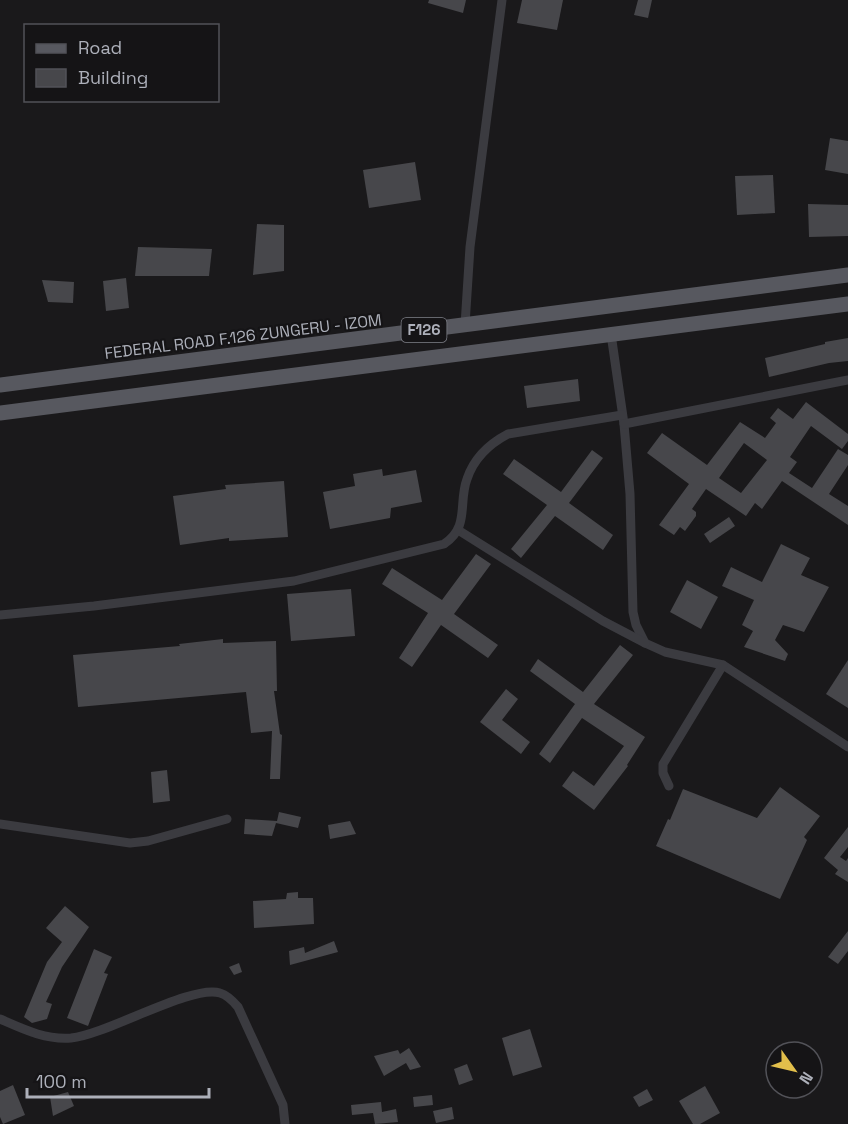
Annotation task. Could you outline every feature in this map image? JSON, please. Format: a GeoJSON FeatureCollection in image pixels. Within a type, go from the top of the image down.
{"type":"FeatureCollection","features":[{"type":"Feature","properties":{"kind":"main road","name":"FEDERAL ROAD F.126 ZUNGERU - IZOM"},"geometry":{"type":"LineString","coordinates":[[0,385],[848,275]]}},
{"type":"Feature","properties":{"kind":"main road","name":"F126"},"geometry":{"type":"LineString","coordinates":[[0,413],[848,304]]}},
{"type":"Feature","properties":{"kind":"main road"},"geometry":{"type":"LineString","coordinates":[[261,352],[266,379]]}},
{"type":"Feature","properties":{"kind":"street"},"geometry":{"type":"LineString","coordinates":[[465,325],[470,246],[502,0]]}},
{"type":"Feature","properties":{"kind":"street"},"geometry":{"type":"LineString","coordinates":[[611,334],[623,419],[630,494],[633,612],[636,625],[645,643]]}},
{"type":"Feature","properties":{"kind":"street"},"geometry":{"type":"LineString","coordinates":[[0,615],[94,606],[294,581],[444,544],[453,538],[458,530],[466,481],[481,454],[495,441],[508,434],[623,419],[848,380]]}},
{"type":"Feature","properties":{"kind":"street"},"geometry":{"type":"LineString","coordinates":[[458,530],[603,621],[645,643],[665,652],[723,665],[848,747]]}},
{"type":"Feature","properties":{"kind":"street"},"geometry":{"type":"LineString","coordinates":[[669,786],[663,774],[663,764],[723,665]]}},
{"type":"Feature","properties":{"kind":"street"},"geometry":{"type":"LineString","coordinates":[[0,824],[130,843],[148,841],[227,819]]}},
{"type":"Feature","properties":{"kind":"street"},"geometry":{"type":"LineString","coordinates":[[0,1019],[38,1035],[67,1038],[88,1035],[195,993],[219,992],[231,999],[237,1007],[283,1105],[285,1124]]}},
{"type":"Feature","properties":{"kind":"building"},"geometry":{"type":"Polygon","coordinates":[[[429,0],[466,0],[463,13],[428,3],[429,0]]]}},
{"type":"Feature","properties":{"kind":"building"},"geometry":{"type":"Polygon","coordinates":[[[522,0],[563,0],[557,30],[517,23],[522,0]]]}},
{"type":"Feature","properties":{"kind":"building"},"geometry":{"type":"Polygon","coordinates":[[[638,0],[652,0],[648,18],[634,15],[638,0]]]}},
{"type":"Feature","properties":{"kind":"building"},"geometry":{"type":"Polygon","coordinates":[[[830,138],[848,141],[848,174],[825,170],[830,138]]]}},
{"type":"Feature","properties":{"kind":"building"},"geometry":{"type":"Polygon","coordinates":[[[415,162],[421,200],[369,208],[363,170],[415,162]]]}},
{"type":"Feature","properties":{"kind":"building"},"geometry":{"type":"Polygon","coordinates":[[[773,175],[775,213],[737,215],[735,176],[773,175]]]}},
{"type":"Feature","properties":{"kind":"building"},"geometry":{"type":"Polygon","coordinates":[[[808,204],[848,205],[848,236],[809,237],[808,204]]]}},
{"type":"Feature","properties":{"kind":"building"},"geometry":{"type":"Polygon","coordinates":[[[257,224],[284,225],[284,271],[253,275],[257,224]]]}},
{"type":"Feature","properties":{"kind":"building"},"geometry":{"type":"Polygon","coordinates":[[[138,247],[212,249],[209,276],[135,276],[138,247]]]}},
{"type":"Feature","properties":{"kind":"building"},"geometry":{"type":"Polygon","coordinates":[[[126,278],[129,308],[106,311],[103,281],[126,278]]]}},
{"type":"Feature","properties":{"kind":"building"},"geometry":{"type":"Polygon","coordinates":[[[42,280],[74,282],[73,303],[48,302],[42,280]]]}},
{"type":"Feature","properties":{"kind":"building"},"geometry":{"type":"Polygon","coordinates":[[[848,338],[848,361],[829,363],[769,377],[765,358],[848,338]]]}},
{"type":"Feature","properties":{"kind":"building"},"geometry":{"type":"Polygon","coordinates":[[[578,379],[580,401],[527,408],[524,386],[578,379]]]}},
{"type":"Feature","properties":{"kind":"building"},"geometry":{"type":"Polygon","coordinates":[[[806,402],[848,434],[848,441],[842,449],[811,426],[790,457],[797,462],[789,473],[812,488],[838,449],[848,455],[848,465],[829,494],[848,506],[848,525],[782,481],[762,509],[755,503],[746,516],[706,489],[692,509],[696,512],[696,516],[685,531],[680,527],[674,535],[659,525],[689,484],[647,453],[662,433],[707,465],[740,422],[765,438],[776,423],[770,418],[778,408],[793,419],[806,402]],[[744,443],[719,478],[741,493],[767,460],[744,443]]]}},
{"type":"Feature","properties":{"kind":"building"},"geometry":{"type":"Polygon","coordinates":[[[592,450],[603,458],[569,503],[613,535],[603,550],[555,516],[521,558],[511,549],[547,505],[503,474],[514,459],[561,492],[592,450]]]}},
{"type":"Feature","properties":{"kind":"building"},"geometry":{"type":"Polygon","coordinates":[[[382,469],[383,476],[416,470],[422,502],[391,508],[390,518],[330,529],[323,492],[355,486],[353,474],[382,469]]]}},
{"type":"Feature","properties":{"kind":"building"},"geometry":{"type":"Polygon","coordinates":[[[284,481],[288,537],[229,541],[229,538],[180,545],[173,496],[226,489],[225,485],[284,481]]]}},
{"type":"Feature","properties":{"kind":"building"},"geometry":{"type":"Polygon","coordinates":[[[729,517],[735,526],[710,543],[704,534],[729,517]]]}},
{"type":"Feature","properties":{"kind":"building"},"geometry":{"type":"Polygon","coordinates":[[[781,544],[810,558],[801,575],[829,587],[804,632],[783,625],[775,640],[788,654],[785,661],[744,647],[753,631],[742,625],[754,600],[722,586],[731,567],[762,582],[781,544]]]}},
{"type":"Feature","properties":{"kind":"building"},"geometry":{"type":"Polygon","coordinates":[[[476,554],[491,564],[454,614],[498,645],[488,658],[441,625],[412,667],[399,658],[428,613],[382,584],[392,568],[442,600],[476,554]]]}},
{"type":"Feature","properties":{"kind":"building"},"geometry":{"type":"Polygon","coordinates":[[[687,580],[718,597],[701,629],[670,612],[687,580]]]}},
{"type":"Feature","properties":{"kind":"building"},"geometry":{"type":"Polygon","coordinates":[[[351,589],[355,636],[291,641],[287,594],[351,589]]]}},
{"type":"Feature","properties":{"kind":"building"},"geometry":{"type":"Polygon","coordinates":[[[223,639],[223,643],[276,641],[277,691],[274,691],[282,735],[280,779],[270,779],[272,731],[251,733],[246,692],[78,707],[73,655],[180,646],[179,644],[223,639]]]}},
{"type":"Feature","properties":{"kind":"building"},"geometry":{"type":"Polygon","coordinates":[[[620,645],[633,655],[594,704],[645,737],[628,766],[594,810],[562,786],[573,771],[594,786],[624,746],[582,718],[550,763],[539,754],[575,704],[530,671],[538,659],[583,692],[620,645]]]}},
{"type":"Feature","properties":{"kind":"building"},"geometry":{"type":"Polygon","coordinates":[[[848,660],[848,708],[826,694],[848,660]]]}},
{"type":"Feature","properties":{"kind":"building"},"geometry":{"type":"Polygon","coordinates":[[[506,689],[518,699],[502,720],[530,742],[521,754],[480,722],[506,689]]]}},
{"type":"Feature","properties":{"kind":"building"},"geometry":{"type":"Polygon","coordinates":[[[167,770],[170,801],[153,803],[151,772],[167,770]]]}},
{"type":"Feature","properties":{"kind":"building"},"geometry":{"type":"Polygon","coordinates":[[[780,787],[820,816],[804,837],[807,840],[780,899],[656,846],[683,789],[757,818],[780,787]]]}},
{"type":"Feature","properties":{"kind":"building"},"geometry":{"type":"Polygon","coordinates":[[[279,812],[301,817],[298,828],[276,823],[272,836],[244,834],[245,819],[277,821],[279,812]]]}},
{"type":"Feature","properties":{"kind":"building"},"geometry":{"type":"Polygon","coordinates":[[[350,821],[356,834],[330,839],[328,825],[350,821]]]}},
{"type":"Feature","properties":{"kind":"building"},"geometry":{"type":"Polygon","coordinates":[[[848,827],[848,847],[840,857],[846,861],[848,858],[848,882],[835,874],[838,870],[824,858],[848,827]]]}},
{"type":"Feature","properties":{"kind":"building"},"geometry":{"type":"Polygon","coordinates":[[[298,892],[298,898],[313,898],[314,924],[254,928],[253,901],[286,899],[287,893],[298,892]]]}},
{"type":"Feature","properties":{"kind":"building"},"geometry":{"type":"Polygon","coordinates":[[[65,906],[89,927],[62,967],[46,1002],[52,1004],[47,1019],[32,1023],[24,1017],[47,962],[62,942],[46,928],[65,906]]]}},
{"type":"Feature","properties":{"kind":"building"},"geometry":{"type":"Polygon","coordinates":[[[848,931],[848,951],[838,964],[828,957],[848,931]]]}},
{"type":"Feature","properties":{"kind":"building"},"geometry":{"type":"Polygon","coordinates":[[[334,941],[338,952],[290,965],[289,951],[304,947],[305,953],[334,941]]]}},
{"type":"Feature","properties":{"kind":"building"},"geometry":{"type":"Polygon","coordinates":[[[94,949],[112,957],[104,973],[108,974],[88,1026],[67,1018],[94,949]]]}},
{"type":"Feature","properties":{"kind":"building"},"geometry":{"type":"Polygon","coordinates":[[[239,963],[242,972],[234,975],[229,967],[239,963]]]}},
{"type":"Feature","properties":{"kind":"building"},"geometry":{"type":"Polygon","coordinates":[[[530,1029],[542,1067],[513,1076],[502,1038],[530,1029]]]}},
{"type":"Feature","properties":{"kind":"building"},"geometry":{"type":"Polygon","coordinates":[[[409,1048],[421,1067],[410,1070],[406,1063],[384,1076],[374,1056],[398,1050],[400,1054],[409,1048]]]}},
{"type":"Feature","properties":{"kind":"building"},"geometry":{"type":"Polygon","coordinates":[[[467,1064],[473,1080],[459,1085],[454,1069],[467,1064]]]}},
{"type":"Feature","properties":{"kind":"building"},"geometry":{"type":"Polygon","coordinates":[[[13,1085],[25,1115],[3,1124],[0,1117],[0,1091],[13,1085]]]}},
{"type":"Feature","properties":{"kind":"building"},"geometry":{"type":"Polygon","coordinates":[[[705,1086],[720,1113],[700,1124],[693,1124],[679,1101],[705,1086]]]}},
{"type":"Feature","properties":{"kind":"building"},"geometry":{"type":"Polygon","coordinates":[[[647,1089],[653,1100],[639,1107],[633,1097],[647,1089]]]}},
{"type":"Feature","properties":{"kind":"building"},"geometry":{"type":"Polygon","coordinates":[[[68,1092],[74,1106],[53,1116],[50,1097],[68,1092]]]}},
{"type":"Feature","properties":{"kind":"building"},"geometry":{"type":"Polygon","coordinates":[[[432,1095],[433,1105],[414,1107],[413,1097],[432,1095]]]}},
{"type":"Feature","properties":{"kind":"building"},"geometry":{"type":"Polygon","coordinates":[[[381,1102],[382,1112],[396,1109],[398,1122],[375,1124],[373,1113],[352,1115],[351,1105],[381,1102]]]}},
{"type":"Feature","properties":{"kind":"building"},"geometry":{"type":"Polygon","coordinates":[[[452,1107],[454,1119],[436,1123],[433,1111],[452,1107]]]}}]}
